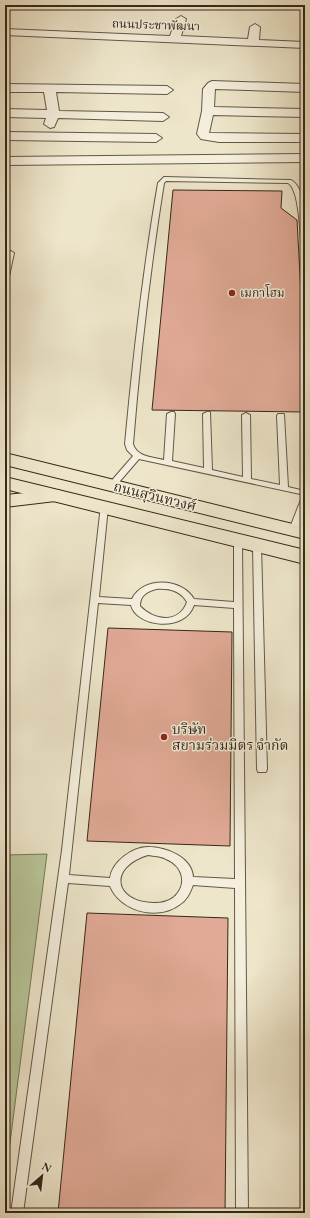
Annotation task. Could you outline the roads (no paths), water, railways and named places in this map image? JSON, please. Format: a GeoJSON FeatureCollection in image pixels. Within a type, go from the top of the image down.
{"type":"FeatureCollection","features":[{"type":"Feature","properties":{"kind":"main road","name":"ถนนสุวินทวงศ์"},"geometry":{"type":"LineString","coordinates":[[5,459],[299,532]]}},
{"type":"Feature","properties":{"kind":"main road","name":"ถนนสุวินทวงศ์"},"geometry":{"type":"LineString","coordinates":[[5,483],[305,557]]}},
{"type":"Feature","properties":{"kind":"main road"},"geometry":{"type":"LineString","coordinates":[[5,501],[57,496]]}},
{"type":"Feature","properties":{"kind":"street"},"geometry":{"type":"LineString","coordinates":[[174,39],[181,19]]}},
{"type":"Feature","properties":{"kind":"street"},"geometry":{"type":"LineString","coordinates":[[253,42],[255,26]]}},
{"type":"Feature","properties":{"kind":"street","name":"ถนนประชาพัฒนา"},"geometry":{"type":"LineString","coordinates":[[5,32],[305,45]]}},
{"type":"Feature","properties":{"kind":"street"},"geometry":{"type":"LineString","coordinates":[[305,88],[212,85],[209,89],[208,111],[203,134],[205,136],[219,138],[305,138]]}},
{"type":"Feature","properties":{"kind":"street"},"geometry":{"type":"LineString","coordinates":[[5,88],[167,90]]}},
{"type":"Feature","properties":{"kind":"street"},"geometry":{"type":"LineString","coordinates":[[40,160],[48,136],[53,113],[50,88]]}},
{"type":"Feature","properties":{"kind":"street"},"geometry":{"type":"LineString","coordinates":[[208,111],[305,112]]}},
{"type":"Feature","properties":{"kind":"street"},"geometry":{"type":"LineString","coordinates":[[5,113],[53,113],[163,117]]}},
{"type":"Feature","properties":{"kind":"street"},"geometry":{"type":"LineString","coordinates":[[5,136],[156,138]]}},
{"type":"Feature","properties":{"kind":"street"},"geometry":{"type":"LineString","coordinates":[[5,161],[305,158]]}},
{"type":"Feature","properties":{"kind":"lane"},"geometry":{"type":"LineString","coordinates":[[305,251],[299,197],[294,184],[289,181],[164,179],[161,183],[148,262],[132,402],[129,444],[131,450],[137,456],[305,493]]}},
{"type":"Feature","properties":{"kind":"lane"},"geometry":{"type":"LineString","coordinates":[[5,281],[11,253]]}},
{"type":"Feature","properties":{"kind":"lane"},"geometry":{"type":"LineString","coordinates":[[168,463],[171,414]]}},
{"type":"Feature","properties":{"kind":"lane"},"geometry":{"type":"LineString","coordinates":[[207,414],[208,472]]}},
{"type":"Feature","properties":{"kind":"lane"},"geometry":{"type":"LineString","coordinates":[[246,415],[247,481]]}},
{"type":"Feature","properties":{"kind":"lane"},"geometry":{"type":"LineString","coordinates":[[281,416],[284,489]]}},
{"type":"Feature","properties":{"kind":"lane"},"geometry":{"type":"LineString","coordinates":[[111,486],[137,456]]}},
{"type":"Feature","properties":{"kind":"lane"},"geometry":{"type":"LineString","coordinates":[[299,532],[305,499]]}},
{"type":"Feature","properties":{"kind":"lane"},"geometry":{"type":"LineString","coordinates":[[17,1213],[63,878],[104,507]]}},
{"type":"Feature","properties":{"kind":"lane"},"geometry":{"type":"LineString","coordinates":[[242,1213],[239,605],[247,543]]}},
{"type":"Feature","properties":{"kind":"lane"},"geometry":{"type":"LineString","coordinates":[[247,543],[262,769]]}},
{"type":"Feature","properties":{"kind":"lane"},"geometry":{"type":"LineString","coordinates":[[155,586],[179,589],[189,597],[191,602],[186,613],[180,617],[163,621],[154,620],[139,613],[135,602],[141,592],[155,586]]}},
{"type":"Feature","properties":{"kind":"lane"},"geometry":{"type":"LineString","coordinates":[[94,600],[135,602]]}},
{"type":"Feature","properties":{"kind":"lane"},"geometry":{"type":"LineString","coordinates":[[191,602],[239,605]]}},
{"type":"Feature","properties":{"kind":"lane"},"geometry":{"type":"LineString","coordinates":[[148,851],[166,854],[182,862],[188,871],[190,881],[182,898],[173,904],[150,908],[128,902],[120,895],[115,882],[118,868],[125,860],[135,854],[148,851]]}},
{"type":"Feature","properties":{"kind":"lane"},"geometry":{"type":"LineString","coordinates":[[63,878],[115,882]]}},
{"type":"Feature","properties":{"kind":"lane"},"geometry":{"type":"LineString","coordinates":[[190,881],[240,884]]}},
{"type":"Feature","properties":{"kind":"place","name":"เมกาโฮม"},"geometry":{"type":"Point","coordinates":[232,293]}},
{"type":"Feature","properties":{"kind":"place","name":"บริษัท สยามร่วมมิตร จำกัด"},"geometry":{"type":"Point","coordinates":[164,737]}}]}
